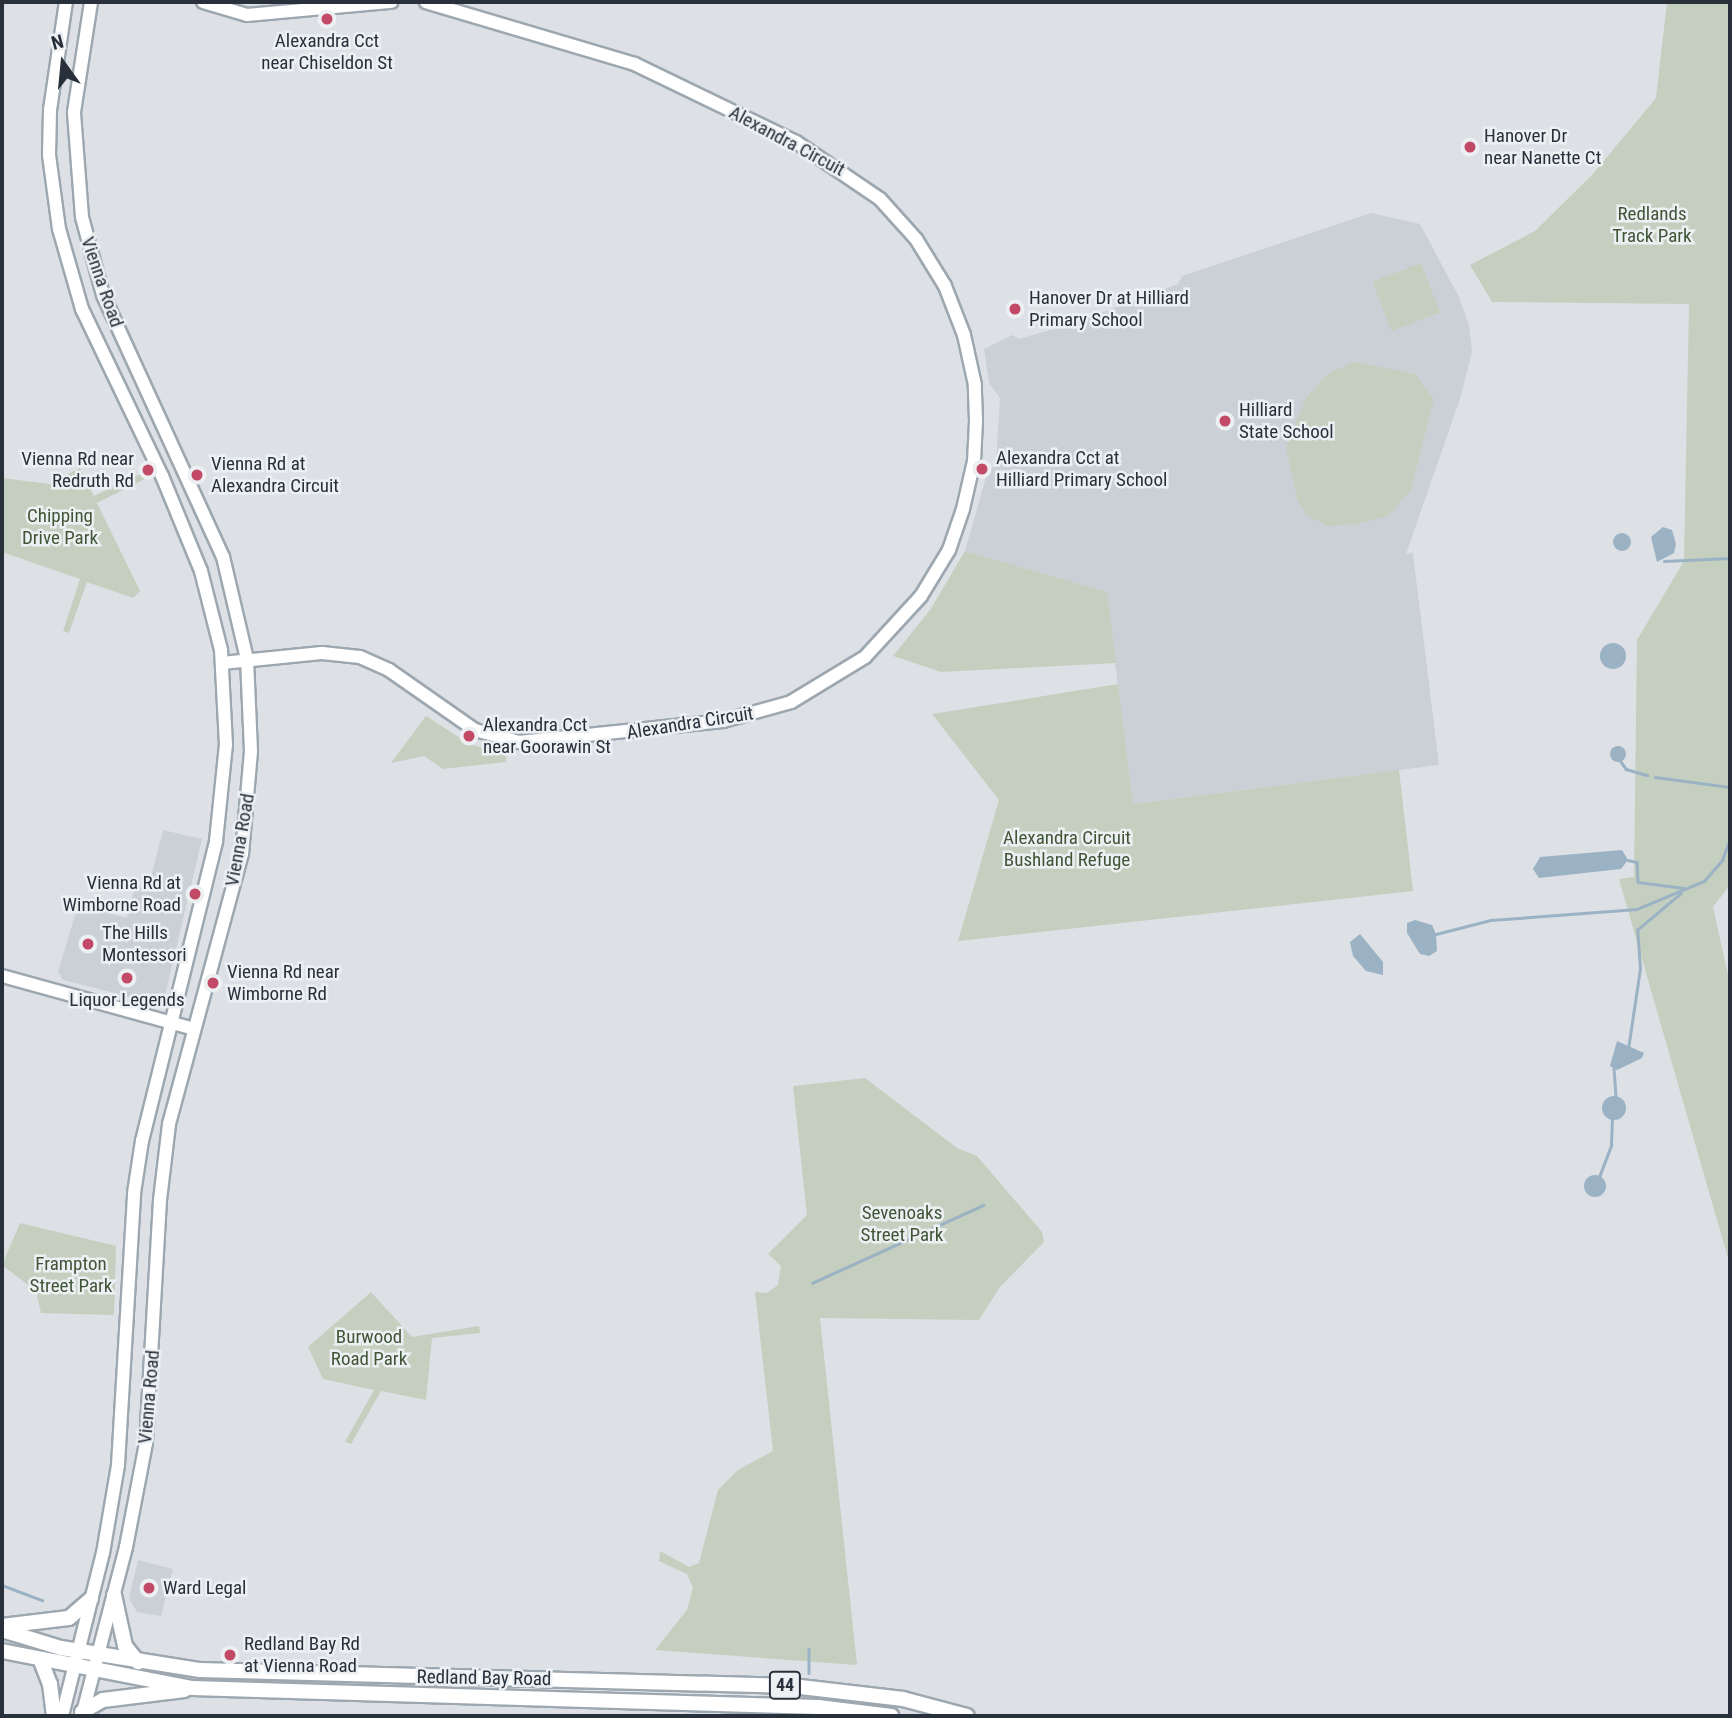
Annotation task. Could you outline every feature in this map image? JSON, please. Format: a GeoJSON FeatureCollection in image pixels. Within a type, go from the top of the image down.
{"type":"FeatureCollection","features":[{"type":"Feature","properties":{"kind":"main road","name":"Vienna Road"},"geometry":{"type":"LineString","coordinates":[[62,1716],[92,1599],[118,1465],[134,1193],[144,1129],[216,841],[224,791],[222,663],[201,570],[183,523],[100,349],[69,269],[49,155],[54,65],[66,2]]}},
{"type":"Feature","properties":{"kind":"main road","name":"Vienna Road"},"geometry":{"type":"LineString","coordinates":[[82,1714],[114,1595],[146,1443],[166,1150],[249,811],[247,659],[223,557],[103,295],[82,218],[74,112],[91,2]]}},
{"type":"Feature","properties":{"kind":"main road"},"geometry":{"type":"LineString","coordinates":[[203,2],[247,15],[391,2]]}},
{"type":"Feature","properties":{"kind":"main road","name":"Alexandra Circuit"},"geometry":{"type":"LineString","coordinates":[[222,663],[322,653],[360,657],[388,670],[475,730],[519,743],[723,721],[791,702],[865,657],[922,596],[949,550],[964,509],[974,461],[976,421],[975,385],[964,335],[945,286],[923,251],[880,199],[796,142],[635,64],[426,2]]}},
{"type":"Feature","properties":{"kind":"main road"},"geometry":{"type":"LineString","coordinates":[[2,976],[194,1029]]}},
{"type":"Feature","properties":{"kind":"main road"},"geometry":{"type":"LineString","coordinates":[[114,1595],[125,1646],[138,1662]]}},
{"type":"Feature","properties":{"kind":"main road"},"geometry":{"type":"LineString","coordinates":[[2,1628],[69,1618],[92,1599]]}},
{"type":"Feature","properties":{"kind":"main road","name":"Redland Bay Road"},"geometry":{"type":"LineString","coordinates":[[2,1628],[79,1652],[138,1662],[267,1673],[792,1685],[903,1699],[967,1716]]}},
{"type":"Feature","properties":{"kind":"main road","name":"Redland Bay Road"},"geometry":{"type":"LineString","coordinates":[[2,1651],[75,1669],[192,1688],[818,1707],[891,1716]]}},
{"type":"Feature","properties":{"kind":"main road"},"geometry":{"type":"LineString","coordinates":[[41,1661],[50,1684],[54,1716]]}},
{"type":"Feature","properties":{"kind":"main road"},"geometry":{"type":"LineString","coordinates":[[82,1714],[103,1700],[192,1688]]}},
{"type":"Feature","properties":{"kind":"shaded area","name":"Hilliard State School"},"geometry":{"type":"Polygon","coordinates":[[[1371,213],[1420,224],[1459,297],[1469,325],[1472,352],[1461,396],[1406,554],[1413,553],[1439,765],[1133,804],[1106,592],[965,551],[986,477],[996,461],[1000,398],[989,383],[984,349],[1012,335],[1020,339],[1080,321],[1178,284],[1182,276],[1371,213]]]}},
{"type":"Feature","properties":{"kind":"shaded area"},"geometry":{"type":"Polygon","coordinates":[[[163,830],[202,839],[165,996],[154,1003],[63,980],[58,972],[78,905],[127,918],[135,886],[148,889],[163,830]]]}},
{"type":"Feature","properties":{"kind":"shaded area"},"geometry":{"type":"Polygon","coordinates":[[[138,1560],[173,1569],[161,1616],[137,1612],[129,1598],[138,1560]]]}},
{"type":"Feature","properties":{"kind":"green space","name":"Redlands Track Park"},"geometry":{"type":"Polygon","coordinates":[[[1667,2],[1730,2],[1730,885],[1713,907],[1730,984],[1730,1265],[1619,879],[1634,877],[1637,640],[1684,561],[1689,304],[1492,302],[1470,265],[1535,231],[1592,175],[1656,98],[1667,2]]]}},
{"type":"Feature","properties":{"kind":"green space"},"geometry":{"type":"Polygon","coordinates":[[[1421,263],[1440,312],[1391,331],[1372,282],[1421,263]]]}},
{"type":"Feature","properties":{"kind":"green space"},"geometry":{"type":"Polygon","coordinates":[[[1355,362],[1415,374],[1434,399],[1411,490],[1389,515],[1358,524],[1328,526],[1306,515],[1297,499],[1286,447],[1306,398],[1329,373],[1355,362]]]}},
{"type":"Feature","properties":{"kind":"green space","name":"Chipping Drive Park"},"geometry":{"type":"Polygon","coordinates":[[[80,468],[94,496],[142,473],[145,479],[97,503],[140,591],[133,598],[87,582],[69,633],[63,631],[80,579],[2,552],[2,478],[50,484],[80,468]]]}},
{"type":"Feature","properties":{"kind":"green space"},"geometry":{"type":"Polygon","coordinates":[[[965,551],[1107,592],[1116,663],[941,672],[893,656],[930,610],[965,551]]]}},
{"type":"Feature","properties":{"kind":"green space","name":"Alexandra Circuit Bushland Refuge"},"geometry":{"type":"Polygon","coordinates":[[[1118,684],[1133,804],[1399,770],[1413,891],[958,941],[999,800],[932,714],[1118,684]]]}},
{"type":"Feature","properties":{"kind":"green space"},"geometry":{"type":"Polygon","coordinates":[[[426,716],[468,743],[506,756],[506,762],[443,769],[424,756],[391,763],[426,716]]]}},
{"type":"Feature","properties":{"kind":"green space","name":"Sevenoaks Street Park"},"geometry":{"type":"Polygon","coordinates":[[[865,1078],[957,1148],[977,1156],[1042,1232],[1044,1242],[1000,1287],[979,1320],[820,1318],[857,1665],[655,1650],[687,1610],[693,1588],[687,1574],[659,1561],[660,1551],[689,1567],[699,1563],[718,1490],[738,1470],[773,1451],[755,1292],[767,1293],[778,1285],[781,1266],[768,1254],[807,1215],[793,1086],[865,1078]]]}},
{"type":"Feature","properties":{"kind":"green space","name":"Frampton Street Park"},"geometry":{"type":"Polygon","coordinates":[[[20,1223],[116,1246],[114,1315],[41,1313],[36,1291],[2,1265],[20,1223]]]}},
{"type":"Feature","properties":{"kind":"green space","name":"Burwood Road Park"},"geometry":{"type":"Polygon","coordinates":[[[371,1292],[412,1337],[479,1326],[480,1333],[432,1338],[426,1400],[381,1391],[351,1444],[345,1442],[374,1390],[323,1379],[308,1347],[371,1292]]]}},
{"type":"Feature","properties":{"kind":"water"},"geometry":{"type":"Polygon","coordinates":[[[1663,527],[1672,530],[1676,544],[1674,553],[1657,562],[1651,537],[1663,527]]]}},
{"type":"Feature","properties":{"kind":"water"},"geometry":{"type":"Polygon","coordinates":[[[1622,533],[1628,536],[1631,542],[1628,548],[1622,551],[1616,548],[1613,542],[1616,536],[1622,533]]]}},
{"type":"Feature","properties":{"kind":"water"},"geometry":{"type":"Polygon","coordinates":[[[1613,643],[1622,647],[1626,656],[1622,665],[1613,669],[1604,665],[1600,656],[1604,647],[1613,643]]]}},
{"type":"Feature","properties":{"kind":"water"},"geometry":{"type":"Polygon","coordinates":[[[1618,746],[1624,748],[1624,760],[1618,762],[1612,760],[1610,754],[1612,748],[1618,746]]]}},
{"type":"Feature","properties":{"kind":"water"},"geometry":{"type":"Polygon","coordinates":[[[1622,850],[1628,860],[1621,869],[1539,878],[1533,869],[1540,857],[1622,850]]]}},
{"type":"Feature","properties":{"kind":"water"},"geometry":{"type":"Polygon","coordinates":[[[1415,920],[1432,925],[1436,934],[1437,951],[1429,956],[1420,954],[1407,933],[1407,923],[1415,920]]]}},
{"type":"Feature","properties":{"kind":"water"},"geometry":{"type":"Polygon","coordinates":[[[1360,934],[1383,962],[1383,975],[1366,971],[1353,956],[1350,942],[1360,934]]]}},
{"type":"Feature","properties":{"kind":"water"},"geometry":{"type":"Polygon","coordinates":[[[1617,1041],[1644,1053],[1642,1058],[1617,1070],[1610,1066],[1617,1041]]]}},
{"type":"Feature","properties":{"kind":"water"},"geometry":{"type":"Polygon","coordinates":[[[1614,1096],[1623,1099],[1626,1108],[1623,1117],[1614,1120],[1605,1117],[1602,1108],[1605,1099],[1614,1096]]]}},
{"type":"Feature","properties":{"kind":"water"},"geometry":{"type":"Polygon","coordinates":[[[1595,1175],[1605,1182],[1606,1186],[1599,1196],[1595,1197],[1585,1190],[1584,1186],[1591,1176],[1595,1175]]]}},
{"type":"Feature","properties":{"kind":"waterway"},"geometry":{"type":"LineString","coordinates":[[1664,561],[1730,558]]}},
{"type":"Feature","properties":{"kind":"waterway"},"geometry":{"type":"LineString","coordinates":[[1620,760],[1626,769],[1647,775]]}},
{"type":"Feature","properties":{"kind":"waterway"},"geometry":{"type":"LineString","coordinates":[[1655,777],[1730,787]]}},
{"type":"Feature","properties":{"kind":"waterway"},"geometry":{"type":"LineString","coordinates":[[1436,934],[1491,920],[1637,909],[1704,881],[1722,860],[1730,839]]}},
{"type":"Feature","properties":{"kind":"waterway"},"geometry":{"type":"LineString","coordinates":[[1628,860],[1637,862],[1638,882],[1684,888]]}},
{"type":"Feature","properties":{"kind":"waterway"},"geometry":{"type":"LineString","coordinates":[[1628,1049],[1640,969],[1637,930],[1681,893]]}},
{"type":"Feature","properties":{"kind":"waterway"},"geometry":{"type":"LineString","coordinates":[[1614,1068],[1616,1099]]}},
{"type":"Feature","properties":{"kind":"waterway"},"geometry":{"type":"LineString","coordinates":[[1599,1177],[1611,1145],[1612,1116]]}},
{"type":"Feature","properties":{"kind":"waterway"},"geometry":{"type":"LineString","coordinates":[[812,1283],[983,1205]]}},
{"type":"Feature","properties":{"kind":"waterway"},"geometry":{"type":"LineString","coordinates":[[2,1585],[42,1600]]}},
{"type":"Feature","properties":{"kind":"waterway"},"geometry":{"type":"LineString","coordinates":[[809,1649],[809,1673]]}},
{"type":"Feature","properties":{"kind":"place","name":"Alexandra Cct near Chiseldon St"},"geometry":{"type":"Point","coordinates":[327,19]}},
{"type":"Feature","properties":{"kind":"place","name":"Hanover Dr near Nanette Ct"},"geometry":{"type":"Point","coordinates":[1470,147]}},
{"type":"Feature","properties":{"kind":"place","name":"Hanover Dr at Hilliard Primary School"},"geometry":{"type":"Point","coordinates":[1015,309]}},
{"type":"Feature","properties":{"kind":"place","name":"Hilliard State School"},"geometry":{"type":"Point","coordinates":[1225,421]}},
{"type":"Feature","properties":{"kind":"place","name":"Alexandra Cct at Hilliard Primary School"},"geometry":{"type":"Point","coordinates":[982,469]}},
{"type":"Feature","properties":{"kind":"place","name":"Vienna Rd near Redruth Rd"},"geometry":{"type":"Point","coordinates":[148,470]}},
{"type":"Feature","properties":{"kind":"place","name":"Vienna Rd at Alexandra Circuit"},"geometry":{"type":"Point","coordinates":[197,475]}},
{"type":"Feature","properties":{"kind":"place","name":"Alexandra Cct near Goorawin St"},"geometry":{"type":"Point","coordinates":[469,736]}},
{"type":"Feature","properties":{"kind":"place","name":"Vienna Rd at Wimborne Road"},"geometry":{"type":"Point","coordinates":[195,894]}},
{"type":"Feature","properties":{"kind":"place","name":"The Hills Montessori"},"geometry":{"type":"Point","coordinates":[88,944]}},
{"type":"Feature","properties":{"kind":"place","name":"Liquor Legends"},"geometry":{"type":"Point","coordinates":[127,978]}},
{"type":"Feature","properties":{"kind":"place","name":"Vienna Rd near Wimborne Rd"},"geometry":{"type":"Point","coordinates":[213,983]}},
{"type":"Feature","properties":{"kind":"place","name":"Ward Legal"},"geometry":{"type":"Point","coordinates":[149,1588]}},
{"type":"Feature","properties":{"kind":"place","name":"Redland Bay Rd at Vienna Road"},"geometry":{"type":"Point","coordinates":[230,1655]}}]}
